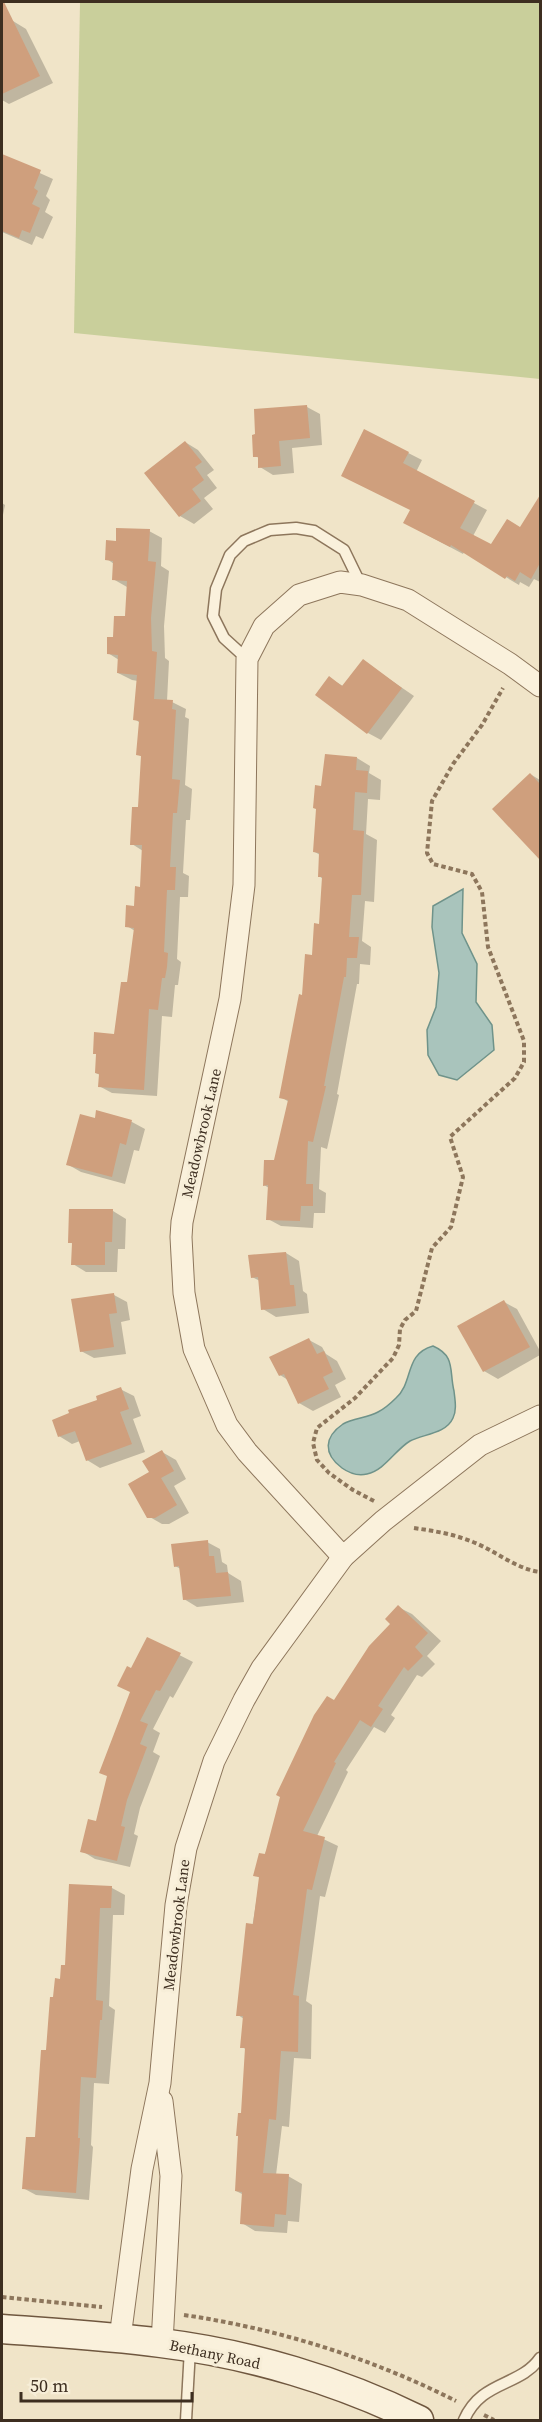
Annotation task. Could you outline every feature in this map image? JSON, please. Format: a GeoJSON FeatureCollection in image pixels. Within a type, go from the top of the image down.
{"type":"FeatureCollection","features":[{"type":"Feature","properties":{"kind":"main road","name":"Bethany Road"},"geometry":{"type":"LineString","coordinates":[[2,2329],[162,2343],[256,2361],[334,2384],[419,2421]]}},
{"type":"Feature","properties":{"kind":"street","name":"Meadowbrook Lane"},"geometry":{"type":"LineString","coordinates":[[343,1557],[247,1452],[227,1425],[194,1349],[184,1293],[182,1221],[230,999],[244,885],[247,659],[264,626],[299,595],[340,582],[362,585],[408,600],[510,664],[540,686]]}},
{"type":"Feature","properties":{"kind":"street","name":"Meadowbrook Lane"},"geometry":{"type":"LineString","coordinates":[[120,2338],[142,2169],[159,2083],[180,1876],[186,1848],[214,1761],[262,1668],[343,1557],[383,1521],[480,1445],[540,1416]]}},
{"type":"Feature","properties":{"kind":"street","name":"Meadowbrook Lane"},"geometry":{"type":"LineString","coordinates":[[159,2083],[171,2176],[162,2343]]}},
{"type":"Feature","properties":{"kind":"lane"},"geometry":{"type":"LineString","coordinates":[[247,659],[224,638],[213,616],[216,589],[230,555],[244,541],[270,530],[296,528],[314,531],[344,550],[362,585]]}},
{"type":"Feature","properties":{"kind":"lane"},"geometry":{"type":"LineString","coordinates":[[186,2421],[190,2348]]}},
{"type":"Feature","properties":{"kind":"lane"},"geometry":{"type":"LineString","coordinates":[[464,2421],[469,2408],[482,2394],[531,2368],[540,2358]]}},
{"type":"Feature","properties":{"kind":"path"},"geometry":{"type":"LineString","coordinates":[[374,1501],[329,1473],[317,1460],[313,1443],[317,1428],[355,1398],[393,1358],[399,1345],[400,1329],[405,1320],[416,1311],[432,1248],[451,1227],[463,1177],[450,1137],[515,1078],[524,1062],[524,1041],[488,947],[482,892],[472,874],[433,864],[427,853],[432,801],[453,764],[482,725],[503,688]]}},
{"type":"Feature","properties":{"kind":"path"},"geometry":{"type":"LineString","coordinates":[[414,1528],[444,1533],[474,1542],[529,1570],[540,1572]]}},
{"type":"Feature","properties":{"kind":"path"},"geometry":{"type":"LineString","coordinates":[[2,2297],[105,2308]]}},
{"type":"Feature","properties":{"kind":"green space"},"geometry":{"type":"Polygon","coordinates":[[[80,2],[540,2],[540,379],[74,333],[80,2]]]}},
{"type":"Feature","properties":{"kind":"water"},"geometry":{"type":"Polygon","coordinates":[[[463,889],[462,933],[477,964],[476,1002],[492,1025],[494,1050],[457,1080],[439,1075],[428,1055],[427,1030],[436,1007],[439,973],[432,927],[433,906],[463,889]]]}},
{"type":"Feature","properties":{"kind":"water"},"geometry":{"type":"Polygon","coordinates":[[[433,1346],[445,1354],[450,1365],[455,1405],[450,1423],[440,1430],[410,1441],[373,1472],[364,1475],[351,1473],[342,1468],[331,1457],[329,1451],[329,1440],[332,1434],[343,1424],[374,1414],[390,1404],[402,1392],[413,1362],[418,1355],[433,1346]]]}},
{"type":"Feature","properties":{"kind":"building"},"geometry":{"type":"Polygon","coordinates":[[[2,2],[40,76],[2,94],[2,2]]]}},
{"type":"Feature","properties":{"kind":"building"},"geometry":{"type":"Polygon","coordinates":[[[2,154],[41,170],[34,188],[38,191],[32,204],[40,208],[30,233],[22,230],[19,238],[2,231],[2,154]]]}},
{"type":"Feature","properties":{"kind":"building"},"geometry":{"type":"Polygon","coordinates":[[[307,405],[310,438],[279,441],[281,466],[258,468],[258,457],[253,457],[254,409],[307,405]]]}},
{"type":"Feature","properties":{"kind":"building"},"geometry":{"type":"Polygon","coordinates":[[[364,429],[409,452],[403,463],[475,501],[460,528],[491,544],[507,519],[520,527],[540,495],[540,563],[531,579],[520,572],[515,581],[507,576],[505,579],[451,545],[450,547],[403,523],[410,510],[341,476],[364,429]]]}},
{"type":"Feature","properties":{"kind":"building"},"geometry":{"type":"Polygon","coordinates":[[[185,441],[202,462],[195,467],[204,480],[192,489],[201,501],[179,517],[144,473],[185,441]]]}},
{"type":"Feature","properties":{"kind":"building"},"geometry":{"type":"Polygon","coordinates":[[[116,528],[150,529],[148,561],[156,562],[151,618],[152,651],[157,652],[154,699],[173,700],[172,709],[176,710],[172,779],[180,780],[177,813],[173,813],[170,867],[176,867],[175,890],[167,890],[164,952],[168,953],[167,967],[165,978],[162,978],[158,1010],[149,1009],[144,1090],[98,1087],[99,1074],[95,1073],[96,1054],[93,1054],[94,1032],[114,1034],[121,982],[127,982],[134,928],[125,927],[126,905],[134,906],[135,886],[140,887],[142,845],[130,845],[132,807],[138,807],[141,756],[136,755],[139,721],[133,720],[137,675],[117,673],[118,655],[107,654],[107,637],[113,637],[114,616],[125,616],[127,581],[112,580],[113,561],[105,560],[106,540],[116,541],[116,528]]]}},
{"type":"Feature","properties":{"kind":"building"},"geometry":{"type":"Polygon","coordinates":[[[363,659],[402,688],[367,734],[315,695],[329,676],[342,686],[363,659]]]}},
{"type":"Feature","properties":{"kind":"building"},"geometry":{"type":"Polygon","coordinates":[[[325,754],[357,757],[356,770],[368,771],[367,793],[355,792],[353,830],[364,831],[361,895],[352,895],[349,937],[359,937],[357,958],[347,958],[346,977],[344,977],[324,1086],[326,1086],[313,1142],[308,1141],[306,1184],[313,1184],[313,1206],[301,1206],[300,1221],[266,1220],[268,1185],[263,1186],[264,1160],[274,1160],[288,1100],[279,1098],[299,994],[302,995],[305,954],[312,955],[314,923],[319,924],[322,877],[318,877],[319,853],[313,852],[316,809],[313,808],[315,785],[321,786],[325,754]]]}},
{"type":"Feature","properties":{"kind":"building"},"geometry":{"type":"Polygon","coordinates":[[[530,773],[540,784],[540,860],[492,809],[530,773]]]}},
{"type":"Feature","properties":{"kind":"building"},"geometry":{"type":"Polygon","coordinates":[[[96,1110],[132,1120],[126,1145],[120,1143],[112,1177],[66,1165],[80,1114],[95,1118],[96,1110]]]}},
{"type":"Feature","properties":{"kind":"building"},"geometry":{"type":"Polygon","coordinates":[[[69,1209],[113,1209],[112,1242],[105,1242],[105,1265],[71,1265],[72,1243],[68,1243],[69,1209]]]}},
{"type":"Feature","properties":{"kind":"building"},"geometry":{"type":"Polygon","coordinates":[[[286,1252],[290,1285],[294,1285],[296,1306],[261,1310],[258,1277],[251,1278],[248,1255],[286,1252]]]}},
{"type":"Feature","properties":{"kind":"building"},"geometry":{"type":"Polygon","coordinates":[[[114,1293],[117,1313],[109,1314],[114,1347],[80,1352],[71,1299],[114,1293]]]}},
{"type":"Feature","properties":{"kind":"building"},"geometry":{"type":"Polygon","coordinates":[[[504,1300],[530,1347],[483,1372],[457,1326],[504,1300]]]}},
{"type":"Feature","properties":{"kind":"building"},"geometry":{"type":"Polygon","coordinates":[[[309,1338],[317,1354],[324,1351],[333,1372],[323,1377],[329,1389],[298,1404],[284,1374],[279,1376],[269,1357],[309,1338]]]}},
{"type":"Feature","properties":{"kind":"building"},"geometry":{"type":"Polygon","coordinates":[[[121,1387],[129,1409],[120,1412],[132,1444],[86,1461],[75,1431],[58,1437],[52,1420],[69,1413],[68,1410],[97,1400],[96,1396],[121,1387]]]}},
{"type":"Feature","properties":{"kind":"building"},"geometry":{"type":"Polygon","coordinates":[[[162,1450],[174,1471],[161,1478],[177,1505],[155,1518],[147,1518],[128,1484],[149,1472],[142,1461],[162,1450]]]}},
{"type":"Feature","properties":{"kind":"building"},"geometry":{"type":"Polygon","coordinates":[[[208,1540],[209,1556],[214,1556],[216,1573],[228,1572],[231,1596],[183,1600],[179,1566],[174,1567],[171,1544],[208,1540]]]}},
{"type":"Feature","properties":{"kind":"building"},"geometry":{"type":"Polygon","coordinates":[[[398,1605],[428,1633],[415,1647],[423,1656],[408,1671],[404,1667],[378,1706],[383,1709],[371,1727],[360,1720],[334,1762],[336,1763],[303,1831],[325,1837],[312,1890],[307,1889],[293,1995],[299,1996],[298,2052],[281,2051],[276,2120],[269,2119],[263,2173],[289,2174],[286,2215],[275,2214],[274,2227],[240,2224],[242,2192],[235,2191],[238,2136],[236,2136],[238,2113],[241,2113],[245,2048],[240,2048],[243,2016],[236,2016],[246,1923],[253,1924],[259,1877],[253,1876],[259,1853],[265,1854],[280,1797],[276,1795],[314,1715],[327,1696],[334,1700],[369,1646],[390,1624],[385,1619],[398,1605]]]}},
{"type":"Feature","properties":{"kind":"building"},"geometry":{"type":"Polygon","coordinates":[[[147,1637],[181,1653],[160,1691],[156,1690],[140,1721],[148,1724],[140,1744],[147,1747],[127,1800],[121,1826],[125,1827],[117,1861],[80,1852],[88,1819],[96,1821],[107,1776],[99,1773],[130,1692],[117,1686],[127,1666],[131,1668],[147,1637]]]}},
{"type":"Feature","properties":{"kind":"building"},"geometry":{"type":"Polygon","coordinates":[[[69,1884],[112,1886],[111,1908],[100,1908],[96,2000],[103,2001],[102,2020],[100,2020],[96,2078],[81,2077],[76,2193],[22,2189],[26,2137],[35,2137],[41,2050],[46,2050],[50,1997],[53,1997],[55,1978],[60,1979],[61,1965],[65,1965],[69,1884]]]}}]}
